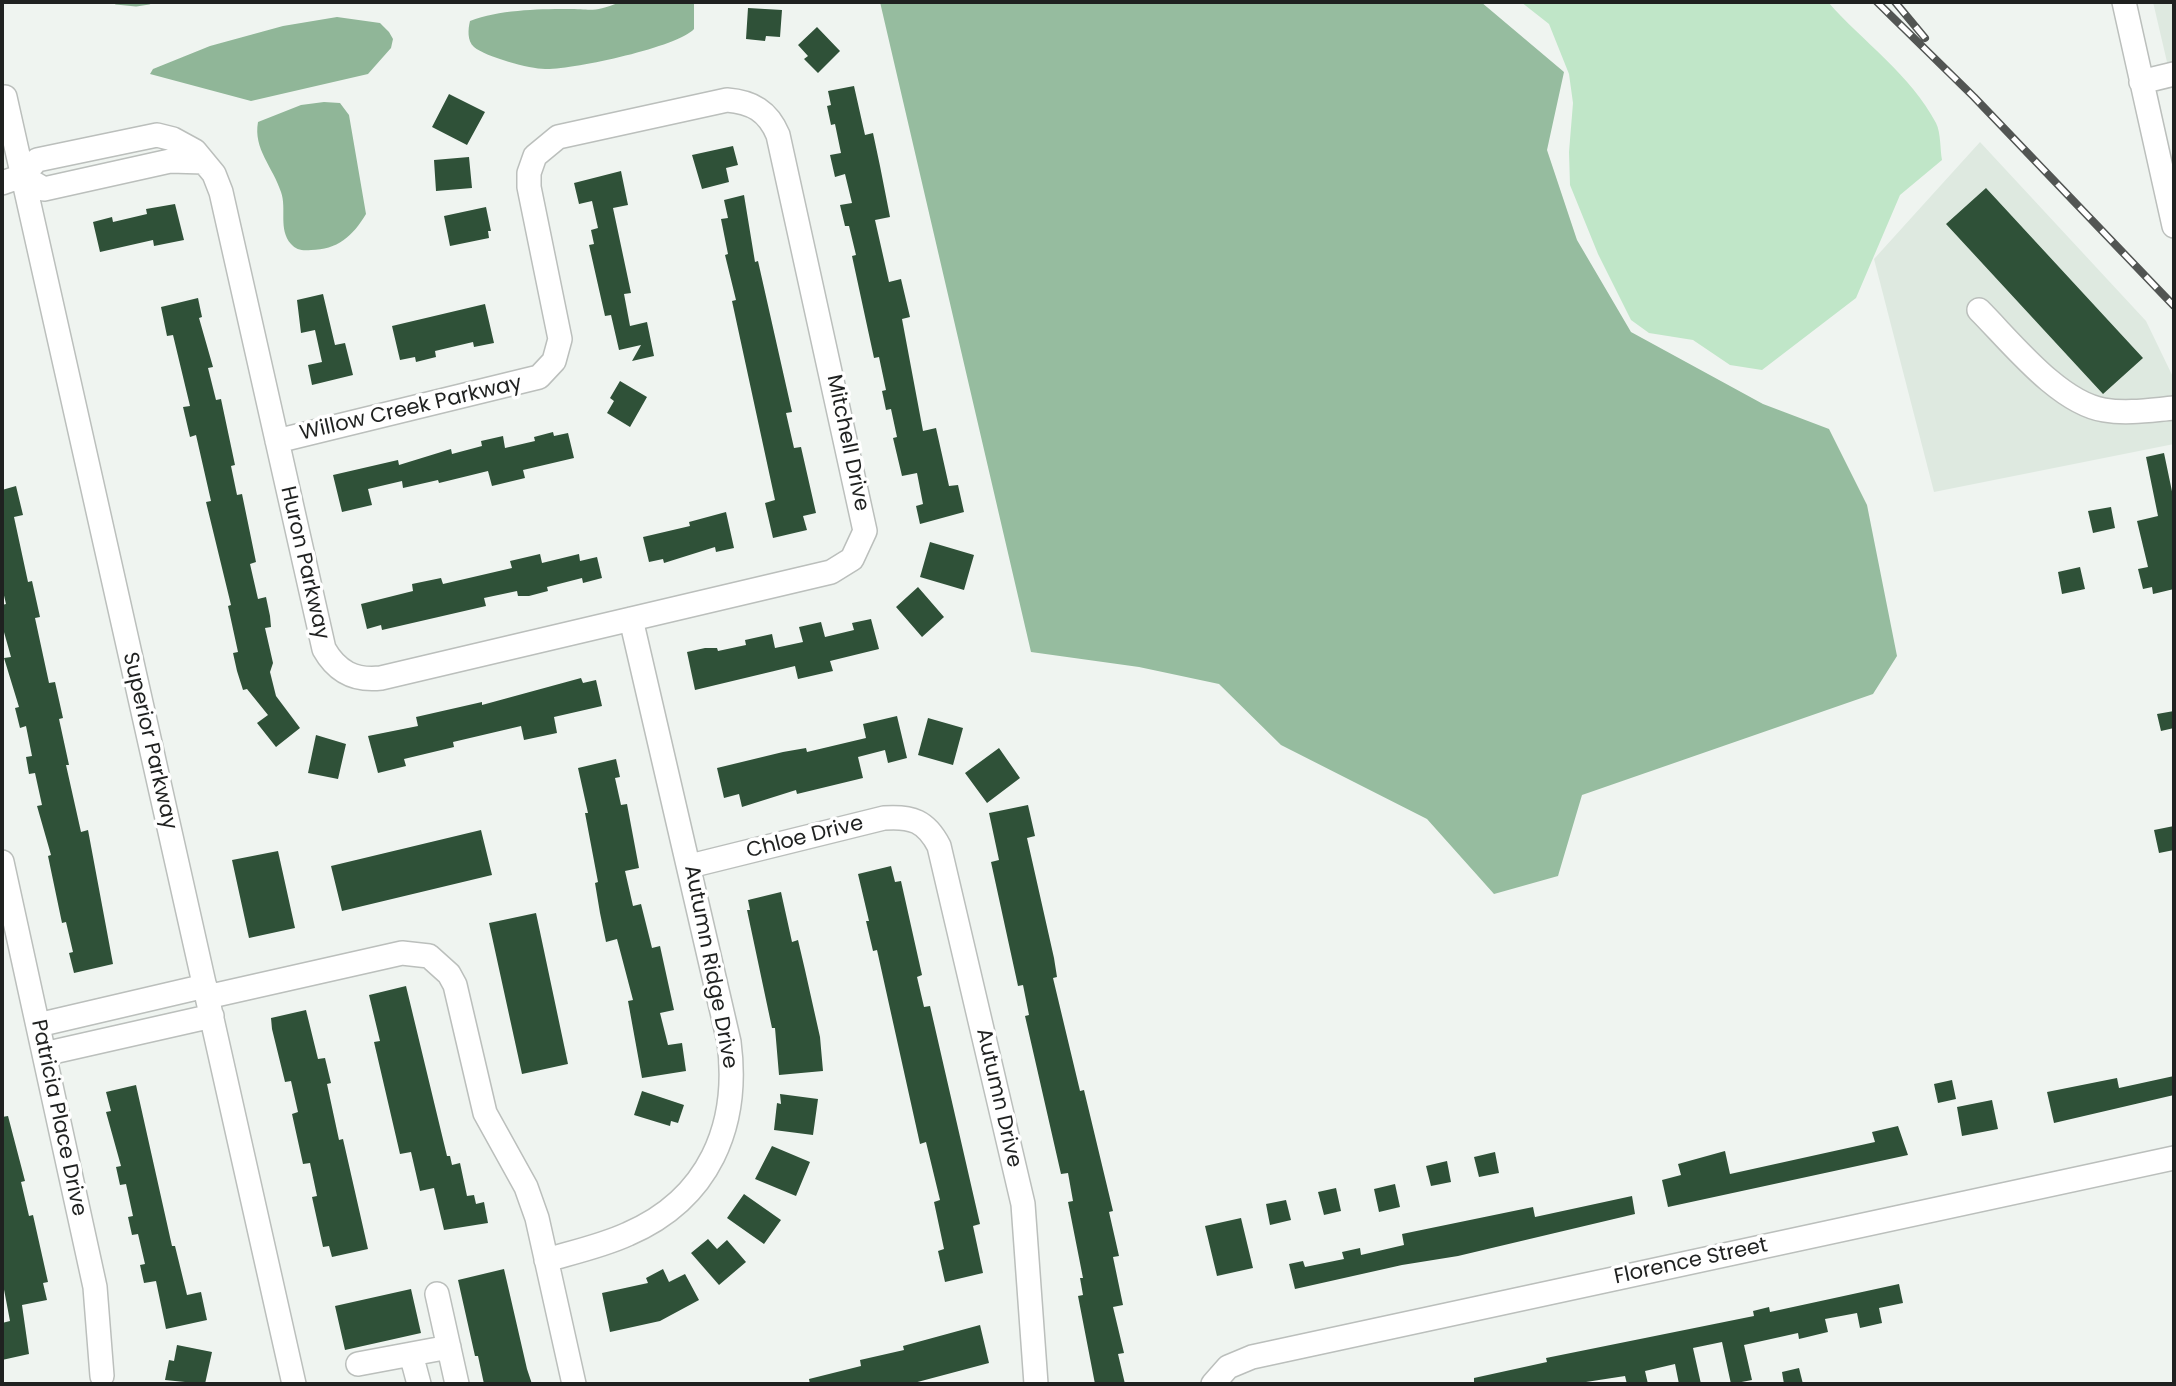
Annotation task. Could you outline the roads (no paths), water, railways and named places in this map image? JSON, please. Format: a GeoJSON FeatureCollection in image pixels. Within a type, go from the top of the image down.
{"type":"FeatureCollection","features":[{"type":"Feature","properties":{"kind":"street"},"geometry":{"type":"LineString","coordinates":[[2124,2],[2174,226]]}},
{"type":"Feature","properties":{"kind":"street"},"geometry":{"type":"LineString","coordinates":[[2141,82],[2174,74]]}},
{"type":"Feature","properties":{"kind":"street","name":"Superior Parkway"},"geometry":{"type":"LineString","coordinates":[[5,97],[12,179],[208,1000],[294,1384]]}},
{"type":"Feature","properties":{"kind":"street","name":"Willow Creek Parkway"},"geometry":{"type":"LineString","coordinates":[[277,441],[539,377],[554,361],[560,339],[528,180],[531,164],[540,150],[558,137],[727,100],[757,107]]}},
{"type":"Feature","properties":{"kind":"street","name":"Mitchell Drive"},"geometry":{"type":"LineString","coordinates":[[631,619],[831,572],[852,559],[863,538],[865,524],[778,135],[769,118],[757,107]]}},
{"type":"Feature","properties":{"kind":"street","name":"Huron Parkway"},"geometry":{"type":"LineString","coordinates":[[12,179],[37,160],[157,135],[189,146],[214,174],[221,192],[324,649],[338,668],[349,676],[381,678],[631,619]]}},
{"type":"Feature","properties":{"kind":"street"},"geometry":{"type":"LineString","coordinates":[[108,145],[114,174]]}},
{"type":"Feature","properties":{"kind":"street"},"geometry":{"type":"LineString","coordinates":[[12,179],[44,189],[170,161],[204,162]]}},
{"type":"Feature","properties":{"kind":"street"},"geometry":{"type":"LineString","coordinates":[[1979,310],[2067,396],[2102,410],[2126,412],[2174,408]]}},
{"type":"Feature","properties":{"kind":"street","name":"Autumn Ridge Drive"},"geometry":{"type":"LineString","coordinates":[[546,1260],[608,1242],[666,1213],[695,1185],[716,1150],[723,1131],[732,1082],[730,1052],[690,866],[631,619]]}},
{"type":"Feature","properties":{"kind":"street","name":"Chloe Drive"},"geometry":{"type":"LineString","coordinates":[[690,866],[884,818],[903,817],[921,822]]}},
{"type":"Feature","properties":{"kind":"street","name":"Autumn Drive"},"geometry":{"type":"LineString","coordinates":[[921,822],[928,827],[939,846],[1023,1204],[1036,1384]]}},
{"type":"Feature","properties":{"kind":"street","name":"Patricia Place Drive"},"geometry":{"type":"LineString","coordinates":[[2,862],[95,1287],[102,1376]]}},
{"type":"Feature","properties":{"kind":"street"},"geometry":{"type":"LineString","coordinates":[[44,1054],[208,1000],[402,953],[429,956],[440,963],[455,985],[485,1113],[526,1186],[574,1384]]}},
{"type":"Feature","properties":{"kind":"street"},"geometry":{"type":"LineString","coordinates":[[38,1025],[208,1000]]}},
{"type":"Feature","properties":{"kind":"street","name":"Florence Street"},"geometry":{"type":"LineString","coordinates":[[1214,1383],[1228,1367],[1252,1357],[2174,1158]]}},
{"type":"Feature","properties":{"kind":"street"},"geometry":{"type":"LineString","coordinates":[[437,1294],[457,1384]]}},
{"type":"Feature","properties":{"kind":"street"},"geometry":{"type":"LineString","coordinates":[[358,1364],[449,1347]]}},
{"type":"Feature","properties":{"kind":"street"},"geometry":{"type":"LineString","coordinates":[[411,1354],[418,1384]]}},
{"type":"Feature","properties":{"kind":"waterway"},"geometry":{"type":"LineString","coordinates":[[116,2],[149,2]]}},
{"type":"Feature","properties":{"kind":"railway"},"geometry":{"type":"LineString","coordinates":[[1877,2],[1974,97],[2174,306]]}},
{"type":"Feature","properties":{"kind":"railway"},"geometry":{"type":"LineString","coordinates":[[1895,2],[1925,38]]}}]}
